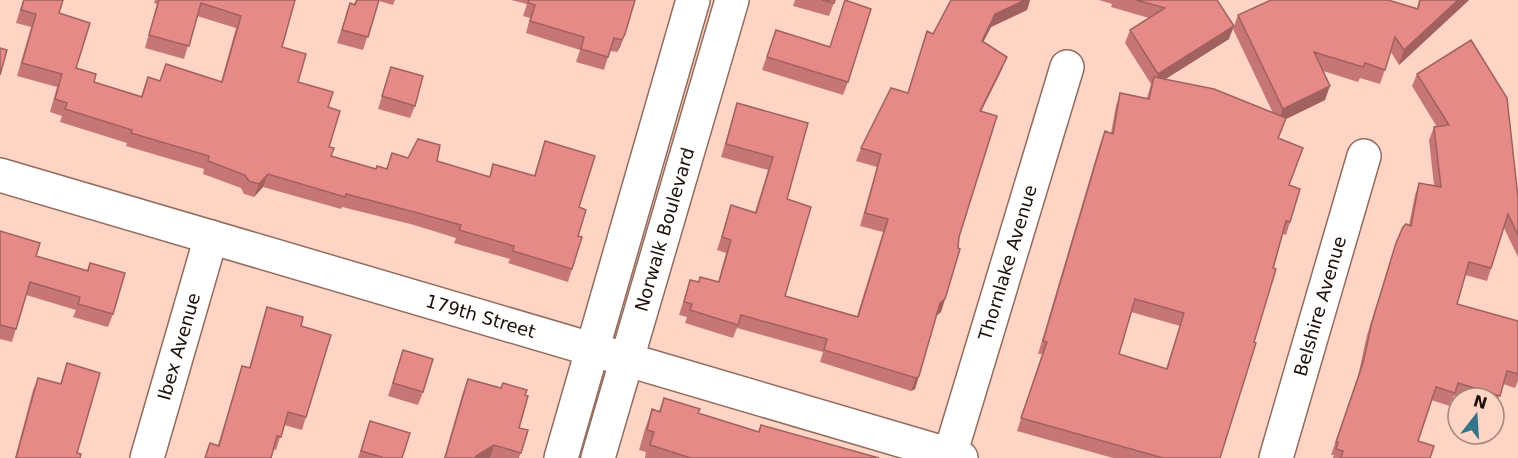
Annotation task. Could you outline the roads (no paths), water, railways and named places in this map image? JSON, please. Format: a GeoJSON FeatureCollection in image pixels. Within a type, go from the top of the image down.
{"type":"FeatureCollection","features":[{"type":"Feature","properties":{"kind":"street","name":"Norwalk Boulevard"},"geometry":{"type":"LineString","coordinates":[[561,458],[693,0]]}},
{"type":"Feature","properties":{"kind":"street","name":"Norwalk Boulevard"},"geometry":{"type":"LineString","coordinates":[[598,458],[732,0]]}},
{"type":"Feature","properties":{"kind":"street","name":"Thornlake Avenue"},"geometry":{"type":"LineString","coordinates":[[954,457],[1067,68]]}},
{"type":"Feature","properties":{"kind":"street","name":"Belshire Avenue"},"geometry":{"type":"LineString","coordinates":[[1276,458],[1364,156]]}},
{"type":"Feature","properties":{"kind":"street","name":"179th Street"},"geometry":{"type":"LineString","coordinates":[[0,175],[954,457]]}},
{"type":"Feature","properties":{"kind":"street","name":"Ibex Avenue"},"geometry":{"type":"LineString","coordinates":[[147,458],[211,237]]}}]}
